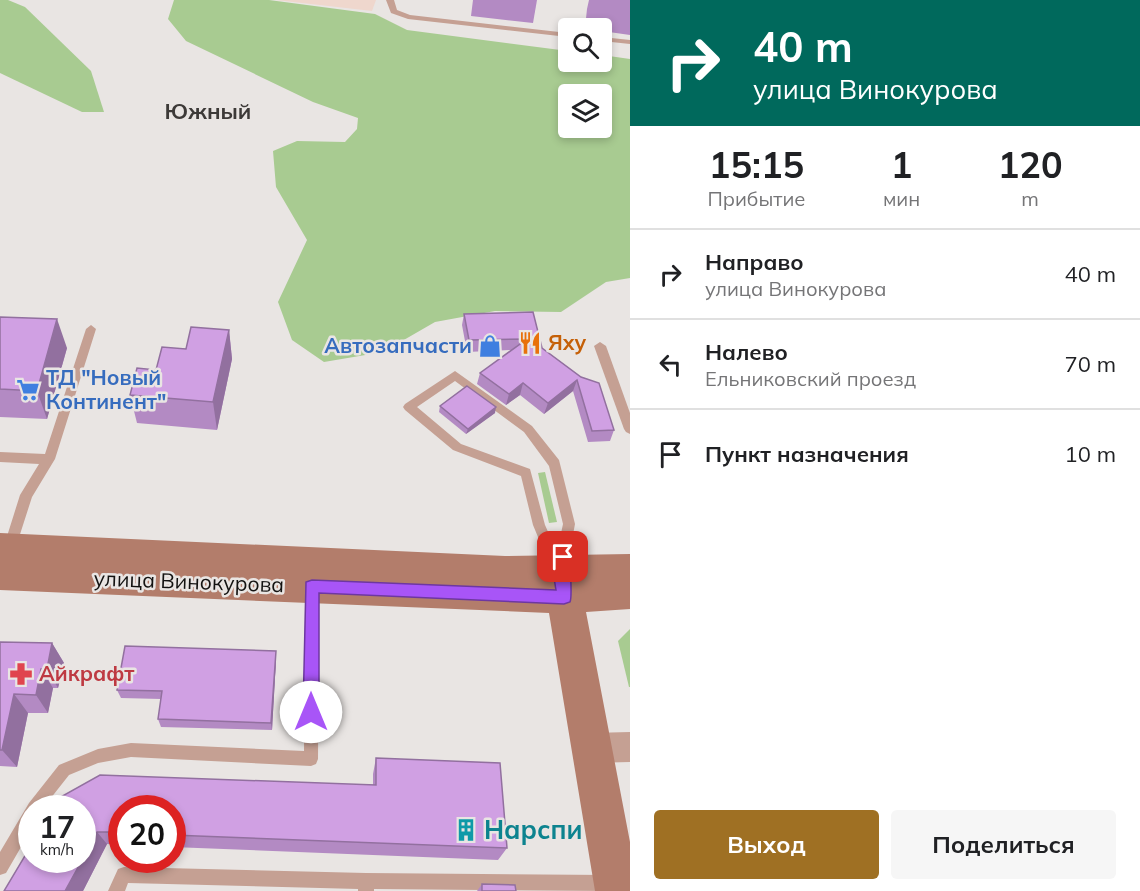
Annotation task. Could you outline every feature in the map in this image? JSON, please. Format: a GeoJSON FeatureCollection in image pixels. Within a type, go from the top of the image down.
{"type":"FeatureCollection","features":[{"type":"Feature","properties":{"kind":"main road","name":"улица Винокурова"},"geometry":{"type":"LineString","coordinates":[[3,558],[562,585],[630,592]]}},
{"type":"Feature","properties":{"kind":"main road","name":"улица Винокурова"},"geometry":{"type":"LineString","coordinates":[[3,558],[312,586],[562,585],[630,570]]}},
{"type":"Feature","properties":{"kind":"main road"},"geometry":{"type":"LineString","coordinates":[[562,585],[611,747],[616,887]]}},
{"type":"Feature","properties":{"kind":"lane"},"geometry":{"type":"LineString","coordinates":[[390,0],[394,12],[408,17],[558,34]]}},
{"type":"Feature","properties":{"kind":"lane"},"geometry":{"type":"LineString","coordinates":[[612,40],[630,42]]}},
{"type":"Feature","properties":{"kind":"lane"},"geometry":{"type":"LineString","coordinates":[[3,558],[26,495],[49,459],[91,329]]}},
{"type":"Feature","properties":{"kind":"lane"},"geometry":{"type":"LineString","coordinates":[[600,346],[630,429]]}},
{"type":"Feature","properties":{"kind":"lane"},"geometry":{"type":"LineString","coordinates":[[455,375],[528,429],[555,464],[569,524],[562,585],[539,525],[526,473],[456,447],[409,407],[455,375]]}},
{"type":"Feature","properties":{"kind":"lane"},"geometry":{"type":"LineString","coordinates":[[0,457],[49,459]]}},
{"type":"Feature","properties":{"kind":"lane"},"geometry":{"type":"LineString","coordinates":[[45,795],[64,770],[98,756],[131,750],[311,759],[312,586]]}},
{"type":"Feature","properties":{"kind":"lane"},"geometry":{"type":"LineString","coordinates":[[0,867],[8,840],[18,828]]}},
{"type":"Feature","properties":{"kind":"lane"},"geometry":{"type":"LineString","coordinates":[[116,891],[124,875],[366,886],[616,887]]}},
{"type":"Feature","properties":{"kind":"shaded area"},"geometry":{"type":"Polygon","coordinates":[[[276,0],[376,0],[372,11],[276,0]]]}},
{"type":"Feature","properties":{"kind":"green space"},"geometry":{"type":"Polygon","coordinates":[[[0,0],[8,0],[25,7],[91,71],[104,112],[82,112],[0,73],[0,0]]]}},
{"type":"Feature","properties":{"kind":"green space"},"geometry":{"type":"Polygon","coordinates":[[[174,0],[269,0],[375,14],[407,30],[558,50],[558,72],[612,72],[612,56],[630,59],[630,278],[606,282],[561,312],[495,311],[435,322],[383,352],[324,362],[292,340],[278,302],[307,240],[276,187],[273,151],[297,141],[345,142],[357,129],[358,118],[313,102],[186,41],[168,19],[174,0]]]}},
{"type":"Feature","properties":{"kind":"green space"},"geometry":{"type":"Polygon","coordinates":[[[545,472],[557,522],[549,523],[538,473],[545,472]]]}},
{"type":"Feature","properties":{"kind":"green space"},"geometry":{"type":"Polygon","coordinates":[[[630,629],[630,687],[629,687],[618,641],[630,629]]]}},
{"type":"Feature","properties":{"kind":"building"},"geometry":{"type":"Polygon","coordinates":[[[533,312],[542,348],[581,377],[599,383],[614,430],[592,431],[577,380],[548,403],[523,383],[509,394],[480,373],[527,339],[469,340],[464,314],[533,312]]]}},
{"type":"Feature","properties":{"kind":"building"},"geometry":{"type":"Polygon","coordinates":[[[0,317],[57,319],[37,391],[0,389],[0,317]]]}},
{"type":"Feature","properties":{"kind":"building"},"geometry":{"type":"Polygon","coordinates":[[[191,327],[229,330],[213,402],[130,395],[137,368],[156,370],[162,347],[186,349],[191,327]]]}},
{"type":"Feature","properties":{"kind":"building"},"geometry":{"type":"Polygon","coordinates":[[[467,386],[496,407],[468,429],[440,406],[467,386]]]}},
{"type":"Feature","properties":{"kind":"building"},"geometry":{"type":"Polygon","coordinates":[[[0,642],[52,643],[47,669],[41,669],[36,695],[14,694],[2,750],[0,750],[0,642]]]}},
{"type":"Feature","properties":{"kind":"building"},"geometry":{"type":"Polygon","coordinates":[[[125,646],[276,651],[271,723],[158,719],[162,691],[117,690],[125,646]]]}},
{"type":"Feature","properties":{"kind":"building"},"geometry":{"type":"Polygon","coordinates":[[[376,758],[500,763],[507,848],[186,836],[186,795],[108,795],[108,832],[96,834],[96,795],[64,795],[100,775],[376,785],[376,758]]]}},
{"type":"Feature","properties":{"kind":"building"},"geometry":{"type":"Polygon","coordinates":[[[18,868],[18,873],[75,873],[65,891],[4,891],[18,868]]]}},
{"type":"Feature","properties":{"kind":"building"},"geometry":{"type":"Polygon","coordinates":[[[482,884],[515,885],[516,891],[482,891],[482,884]]]}},
{"type":"Feature","properties":{"kind":"place","name":"Яху"},"geometry":{"type":"Point","coordinates":[530,343]}},
{"type":"Feature","properties":{"kind":"place","name":"Автозапчасти"},"geometry":{"type":"Point","coordinates":[490,346]}},
{"type":"Feature","properties":{"kind":"place","name":"ТД \"Новый Континент\""},"geometry":{"type":"Point","coordinates":[28,390]}},
{"type":"Feature","properties":{"kind":"place","name":"Айкрафт"},"geometry":{"type":"Point","coordinates":[21,674]}},
{"type":"Feature","properties":{"kind":"place","name":"Нарспи"},"geometry":{"type":"Point","coordinates":[466,830]}},
{"type":"Feature","properties":{"kind":"district","name":"Южный"},"geometry":{"type":"Point","coordinates":[208,111]}},
{"type":"Feature","properties":{"kind":"route"},"geometry":{"type":"LineString","coordinates":[[311,712],[312,586],[564,597],[560,573],[563,557]]}}]}
